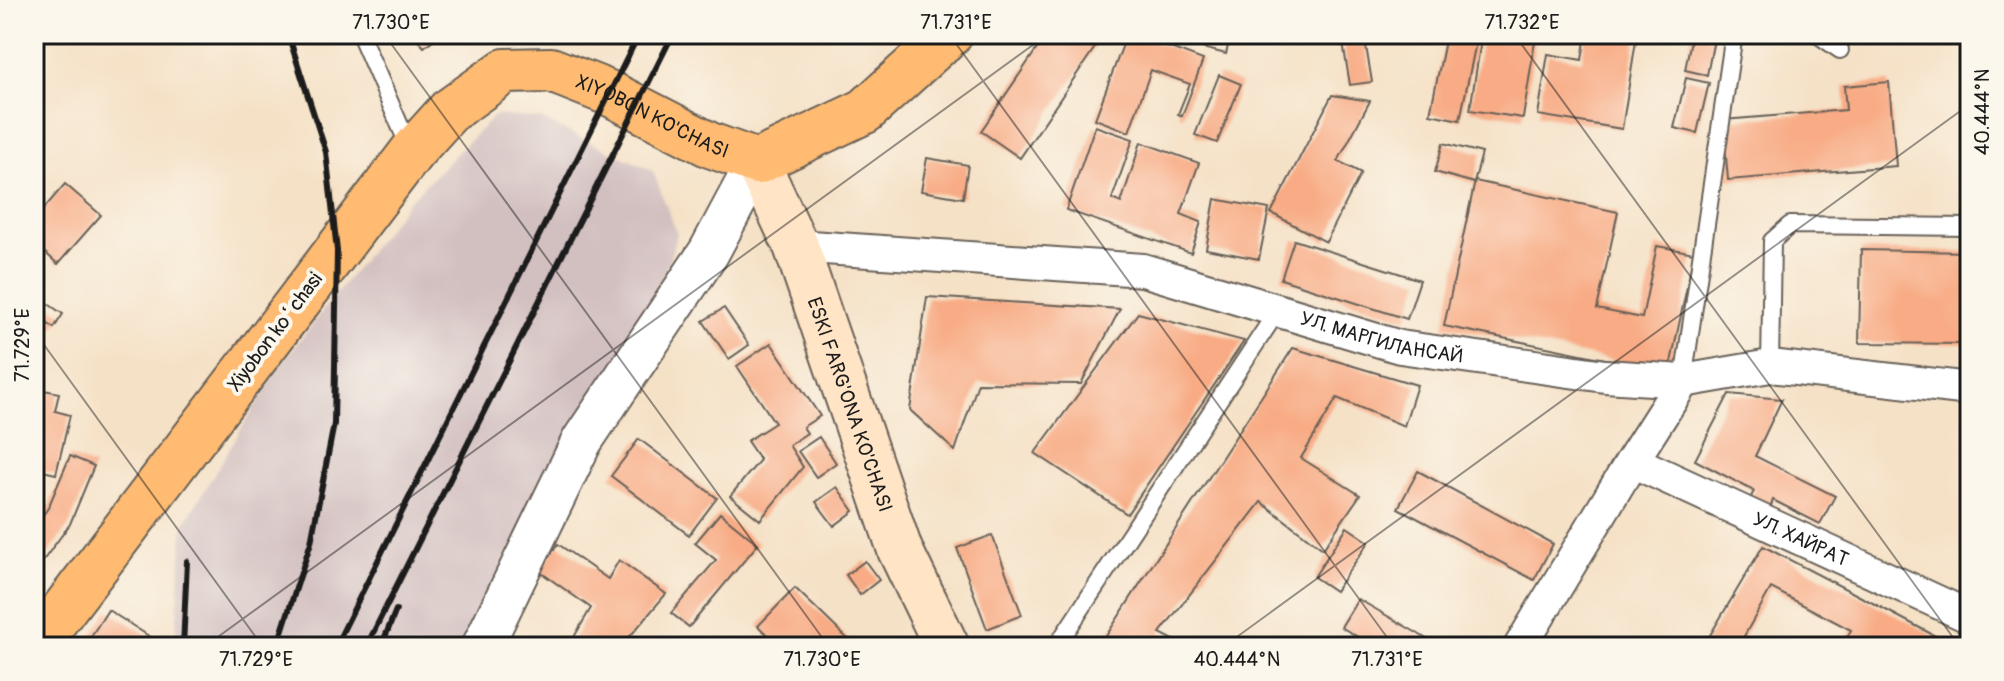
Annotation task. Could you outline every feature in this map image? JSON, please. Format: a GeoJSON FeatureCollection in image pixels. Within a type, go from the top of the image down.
{"type":"FeatureCollection","features":[{"type":"Feature","properties":{"kind":"main road"},"geometry":{"type":"LineString","coordinates":[[757,162],[865,111],[950,34]]}},
{"type":"Feature","properties":{"kind":"main road","name":"Xiyobon koʻchasi"},"geometry":{"type":"LineString","coordinates":[[35,647],[412,152],[449,111],[505,71],[551,70]]}},
{"type":"Feature","properties":{"kind":"main road","name":"XIYOBON KO'CHASI"},"geometry":{"type":"LineString","coordinates":[[551,70],[609,93],[710,145],[757,162]]}},
{"type":"Feature","properties":{"kind":"main road","name":"ESKI FARG'ONA KO'CHASI"},"geometry":{"type":"LineString","coordinates":[[757,162],[796,246],[900,550],[947,647]]}},
{"type":"Feature","properties":{"kind":"street"},"geometry":{"type":"LineString","coordinates":[[482,647],[582,441],[709,252],[757,162]]}},
{"type":"Feature","properties":{"kind":"street","name":"УЛ. МАРГИЛАНСАЙ"},"geometry":{"type":"LineString","coordinates":[[796,246],[1143,270],[1400,347],[1605,376],[1683,381],[1770,366],[1970,389]]}},
{"type":"Feature","properties":{"kind":"street"},"geometry":{"type":"LineString","coordinates":[[1520,647],[1683,381]]}},
{"type":"Feature","properties":{"kind":"street","name":"УЛ. ХАЙРАТ"},"geometry":{"type":"LineString","coordinates":[[1632,461],[1970,617]]}},
{"type":"Feature","properties":{"kind":"lane"},"geometry":{"type":"LineString","coordinates":[[360,34],[412,152]]}},
{"type":"Feature","properties":{"kind":"lane"},"geometry":{"type":"LineString","coordinates":[[1683,381],[1734,34]]}},
{"type":"Feature","properties":{"kind":"lane"},"geometry":{"type":"LineString","coordinates":[[1817,34],[1840,50]]}},
{"type":"Feature","properties":{"kind":"lane"},"geometry":{"type":"LineString","coordinates":[[1770,366],[1772,241],[1790,225],[1970,227]]}},
{"type":"Feature","properties":{"kind":"lane"},"geometry":{"type":"LineString","coordinates":[[1056,647],[1278,310]]}},
{"type":"Feature","properties":{"kind":"shaded area"},"geometry":{"type":"Polygon","coordinates":[[[495,115],[540,119],[653,171],[677,234],[657,300],[466,647],[175,647],[183,526],[278,368],[408,202],[495,115]]]}},
{"type":"Feature","properties":{"kind":"building"},"geometry":{"type":"Polygon","coordinates":[[[413,34],[440,34],[424,47],[413,34]]]}},
{"type":"Feature","properties":{"kind":"building"},"geometry":{"type":"Polygon","coordinates":[[[1047,34],[1104,34],[1020,158],[981,131],[1047,34]]]}},
{"type":"Feature","properties":{"kind":"building"},"geometry":{"type":"Polygon","coordinates":[[[1127,34],[1203,60],[1182,116],[1178,114],[1190,84],[1151,70],[1129,132],[1095,119],[1127,34]]]}},
{"type":"Feature","properties":{"kind":"building"},"geometry":{"type":"Polygon","coordinates":[[[1148,34],[1231,34],[1226,54],[1148,34]]]}},
{"type":"Feature","properties":{"kind":"building"},"geometry":{"type":"Polygon","coordinates":[[[1364,34],[1372,82],[1350,85],[1342,37],[1364,34]]]}},
{"type":"Feature","properties":{"kind":"building"},"geometry":{"type":"Polygon","coordinates":[[[1482,34],[1535,41],[1523,118],[1470,110],[1482,34]]]}},
{"type":"Feature","properties":{"kind":"building"},"geometry":{"type":"Polygon","coordinates":[[[1586,34],[1637,34],[1622,129],[1538,115],[1548,54],[1582,60],[1586,34]]]}},
{"type":"Feature","properties":{"kind":"building"},"geometry":{"type":"Polygon","coordinates":[[[1692,34],[1715,34],[1707,75],[1685,70],[1692,34]]]}},
{"type":"Feature","properties":{"kind":"building"},"geometry":{"type":"Polygon","coordinates":[[[1446,36],[1476,42],[1460,120],[1430,114],[1446,36]]]}},
{"type":"Feature","properties":{"kind":"building"},"geometry":{"type":"Polygon","coordinates":[[[1219,75],[1241,84],[1217,143],[1195,135],[1219,75]]]}},
{"type":"Feature","properties":{"kind":"building"},"geometry":{"type":"Polygon","coordinates":[[[1686,78],[1709,83],[1697,133],[1674,128],[1686,78]]]}},
{"type":"Feature","properties":{"kind":"building"},"geometry":{"type":"Polygon","coordinates":[[[1889,82],[1896,166],[1728,180],[1723,120],[1846,110],[1844,86],[1889,82]]]}},
{"type":"Feature","properties":{"kind":"building"},"geometry":{"type":"Polygon","coordinates":[[[1332,95],[1370,101],[1338,161],[1361,173],[1326,242],[1271,213],[1332,95]]]}},
{"type":"Feature","properties":{"kind":"building"},"geometry":{"type":"Polygon","coordinates":[[[1095,126],[1133,139],[1112,199],[1121,203],[1141,142],[1199,163],[1181,214],[1201,222],[1191,253],[1066,210],[1095,126]]]}},
{"type":"Feature","properties":{"kind":"building"},"geometry":{"type":"Polygon","coordinates":[[[1443,143],[1482,153],[1474,183],[1435,172],[1443,143]]]}},
{"type":"Feature","properties":{"kind":"building"},"geometry":{"type":"Polygon","coordinates":[[[927,158],[968,165],[963,198],[921,191],[927,158]]]}},
{"type":"Feature","properties":{"kind":"building"},"geometry":{"type":"Polygon","coordinates":[[[1475,181],[1618,212],[1597,309],[1642,318],[1657,246],[1694,253],[1669,372],[1444,326],[1475,181]]]}},
{"type":"Feature","properties":{"kind":"building"},"geometry":{"type":"Polygon","coordinates":[[[65,184],[101,215],[58,264],[34,243],[34,220],[65,184]]]}},
{"type":"Feature","properties":{"kind":"building"},"geometry":{"type":"Polygon","coordinates":[[[1215,199],[1269,209],[1259,259],[1206,249],[1215,199]]]}},
{"type":"Feature","properties":{"kind":"building"},"geometry":{"type":"Polygon","coordinates":[[[1294,240],[1420,280],[1407,319],[1281,279],[1294,240]]]}},
{"type":"Feature","properties":{"kind":"building"},"geometry":{"type":"Polygon","coordinates":[[[1861,250],[1970,252],[1970,344],[1859,343],[1861,250]]]}},
{"type":"Feature","properties":{"kind":"building"},"geometry":{"type":"Polygon","coordinates":[[[38,297],[63,314],[54,328],[34,314],[34,303],[38,297]]]}},
{"type":"Feature","properties":{"kind":"building"},"geometry":{"type":"Polygon","coordinates":[[[927,297],[1120,309],[1081,384],[978,383],[955,451],[910,410],[927,297]]]}},
{"type":"Feature","properties":{"kind":"building"},"geometry":{"type":"Polygon","coordinates":[[[724,308],[749,345],[729,359],[703,321],[724,308]]]}},
{"type":"Feature","properties":{"kind":"building"},"geometry":{"type":"Polygon","coordinates":[[[1138,313],[1244,341],[1127,514],[1035,453],[1138,313]]]}},
{"type":"Feature","properties":{"kind":"building"},"geometry":{"type":"Polygon","coordinates":[[[771,343],[820,416],[803,427],[807,433],[789,445],[803,467],[760,520],[730,496],[760,460],[747,441],[775,423],[737,366],[771,343]]]}},
{"type":"Feature","properties":{"kind":"building"},"geometry":{"type":"Polygon","coordinates":[[[1293,348],[1417,385],[1404,426],[1337,398],[1301,458],[1360,495],[1323,549],[1261,502],[1160,633],[1187,647],[1099,647],[1293,348]]]}},
{"type":"Feature","properties":{"kind":"building"},"geometry":{"type":"Polygon","coordinates":[[[34,388],[59,393],[55,411],[70,415],[56,474],[34,469],[34,388]]]}},
{"type":"Feature","properties":{"kind":"building"},"geometry":{"type":"Polygon","coordinates":[[[1729,394],[1782,399],[1755,456],[1835,496],[1820,524],[1773,500],[1770,509],[1750,499],[1754,491],[1695,460],[1729,394]]]}},
{"type":"Feature","properties":{"kind":"building"},"geometry":{"type":"Polygon","coordinates":[[[819,437],[836,463],[816,477],[798,451],[819,437]]]}},
{"type":"Feature","properties":{"kind":"building"},"geometry":{"type":"Polygon","coordinates":[[[639,439],[717,498],[689,535],[611,476],[639,439]]]}},
{"type":"Feature","properties":{"kind":"building"},"geometry":{"type":"Polygon","coordinates":[[[70,456],[94,466],[70,524],[34,573],[34,527],[48,508],[70,456]]]}},
{"type":"Feature","properties":{"kind":"building"},"geometry":{"type":"Polygon","coordinates":[[[1418,471],[1553,544],[1534,580],[1398,508],[1418,471]]]}},
{"type":"Feature","properties":{"kind":"building"},"geometry":{"type":"Polygon","coordinates":[[[837,487],[854,511],[834,526],[816,502],[837,487]]]}},
{"type":"Feature","properties":{"kind":"building"},"geometry":{"type":"Polygon","coordinates":[[[720,513],[758,544],[689,627],[671,613],[716,560],[695,543],[720,513]]]}},
{"type":"Feature","properties":{"kind":"building"},"geometry":{"type":"Polygon","coordinates":[[[1347,527],[1369,542],[1335,591],[1314,577],[1347,527]]]}},
{"type":"Feature","properties":{"kind":"building"},"geometry":{"type":"Polygon","coordinates":[[[992,535],[1022,615],[987,629],[957,548],[992,535]]]}},
{"type":"Feature","properties":{"kind":"building"},"geometry":{"type":"Polygon","coordinates":[[[558,544],[608,579],[619,560],[666,594],[621,647],[585,647],[574,637],[591,608],[539,571],[558,544]]]}},
{"type":"Feature","properties":{"kind":"building"},"geometry":{"type":"Polygon","coordinates":[[[1763,546],[1956,647],[1842,647],[1851,630],[1771,588],[1738,647],[1703,647],[1763,546]]]}},
{"type":"Feature","properties":{"kind":"building"},"geometry":{"type":"Polygon","coordinates":[[[865,561],[879,580],[860,595],[846,575],[865,561]]]}},
{"type":"Feature","properties":{"kind":"building"},"geometry":{"type":"Polygon","coordinates":[[[795,588],[856,647],[780,647],[758,626],[795,588]]]}},
{"type":"Feature","properties":{"kind":"building"},"geometry":{"type":"Polygon","coordinates":[[[1358,599],[1439,647],[1375,647],[1341,627],[1358,599]]]}},
{"type":"Feature","properties":{"kind":"building"},"geometry":{"type":"Polygon","coordinates":[[[108,610],[166,647],[84,647],[108,610]]]}},
{"type":"Feature","properties":{"kind":"railway"},"geometry":{"type":"LineString","coordinates":[[277,647],[311,542],[334,424],[337,251],[326,152],[288,34]]}},
{"type":"Feature","properties":{"kind":"railway"},"geometry":{"type":"LineString","coordinates":[[335,647],[639,34]]}},
{"type":"Feature","properties":{"kind":"railway"},"geometry":{"type":"LineString","coordinates":[[366,647],[673,34]]}},
{"type":"Feature","properties":{"kind":"railway"},"geometry":{"type":"LineString","coordinates":[[183,647],[187,561]]}},
{"type":"Feature","properties":{"kind":"railway"},"geometry":{"type":"LineString","coordinates":[[381,647],[396,610]]}}]}
